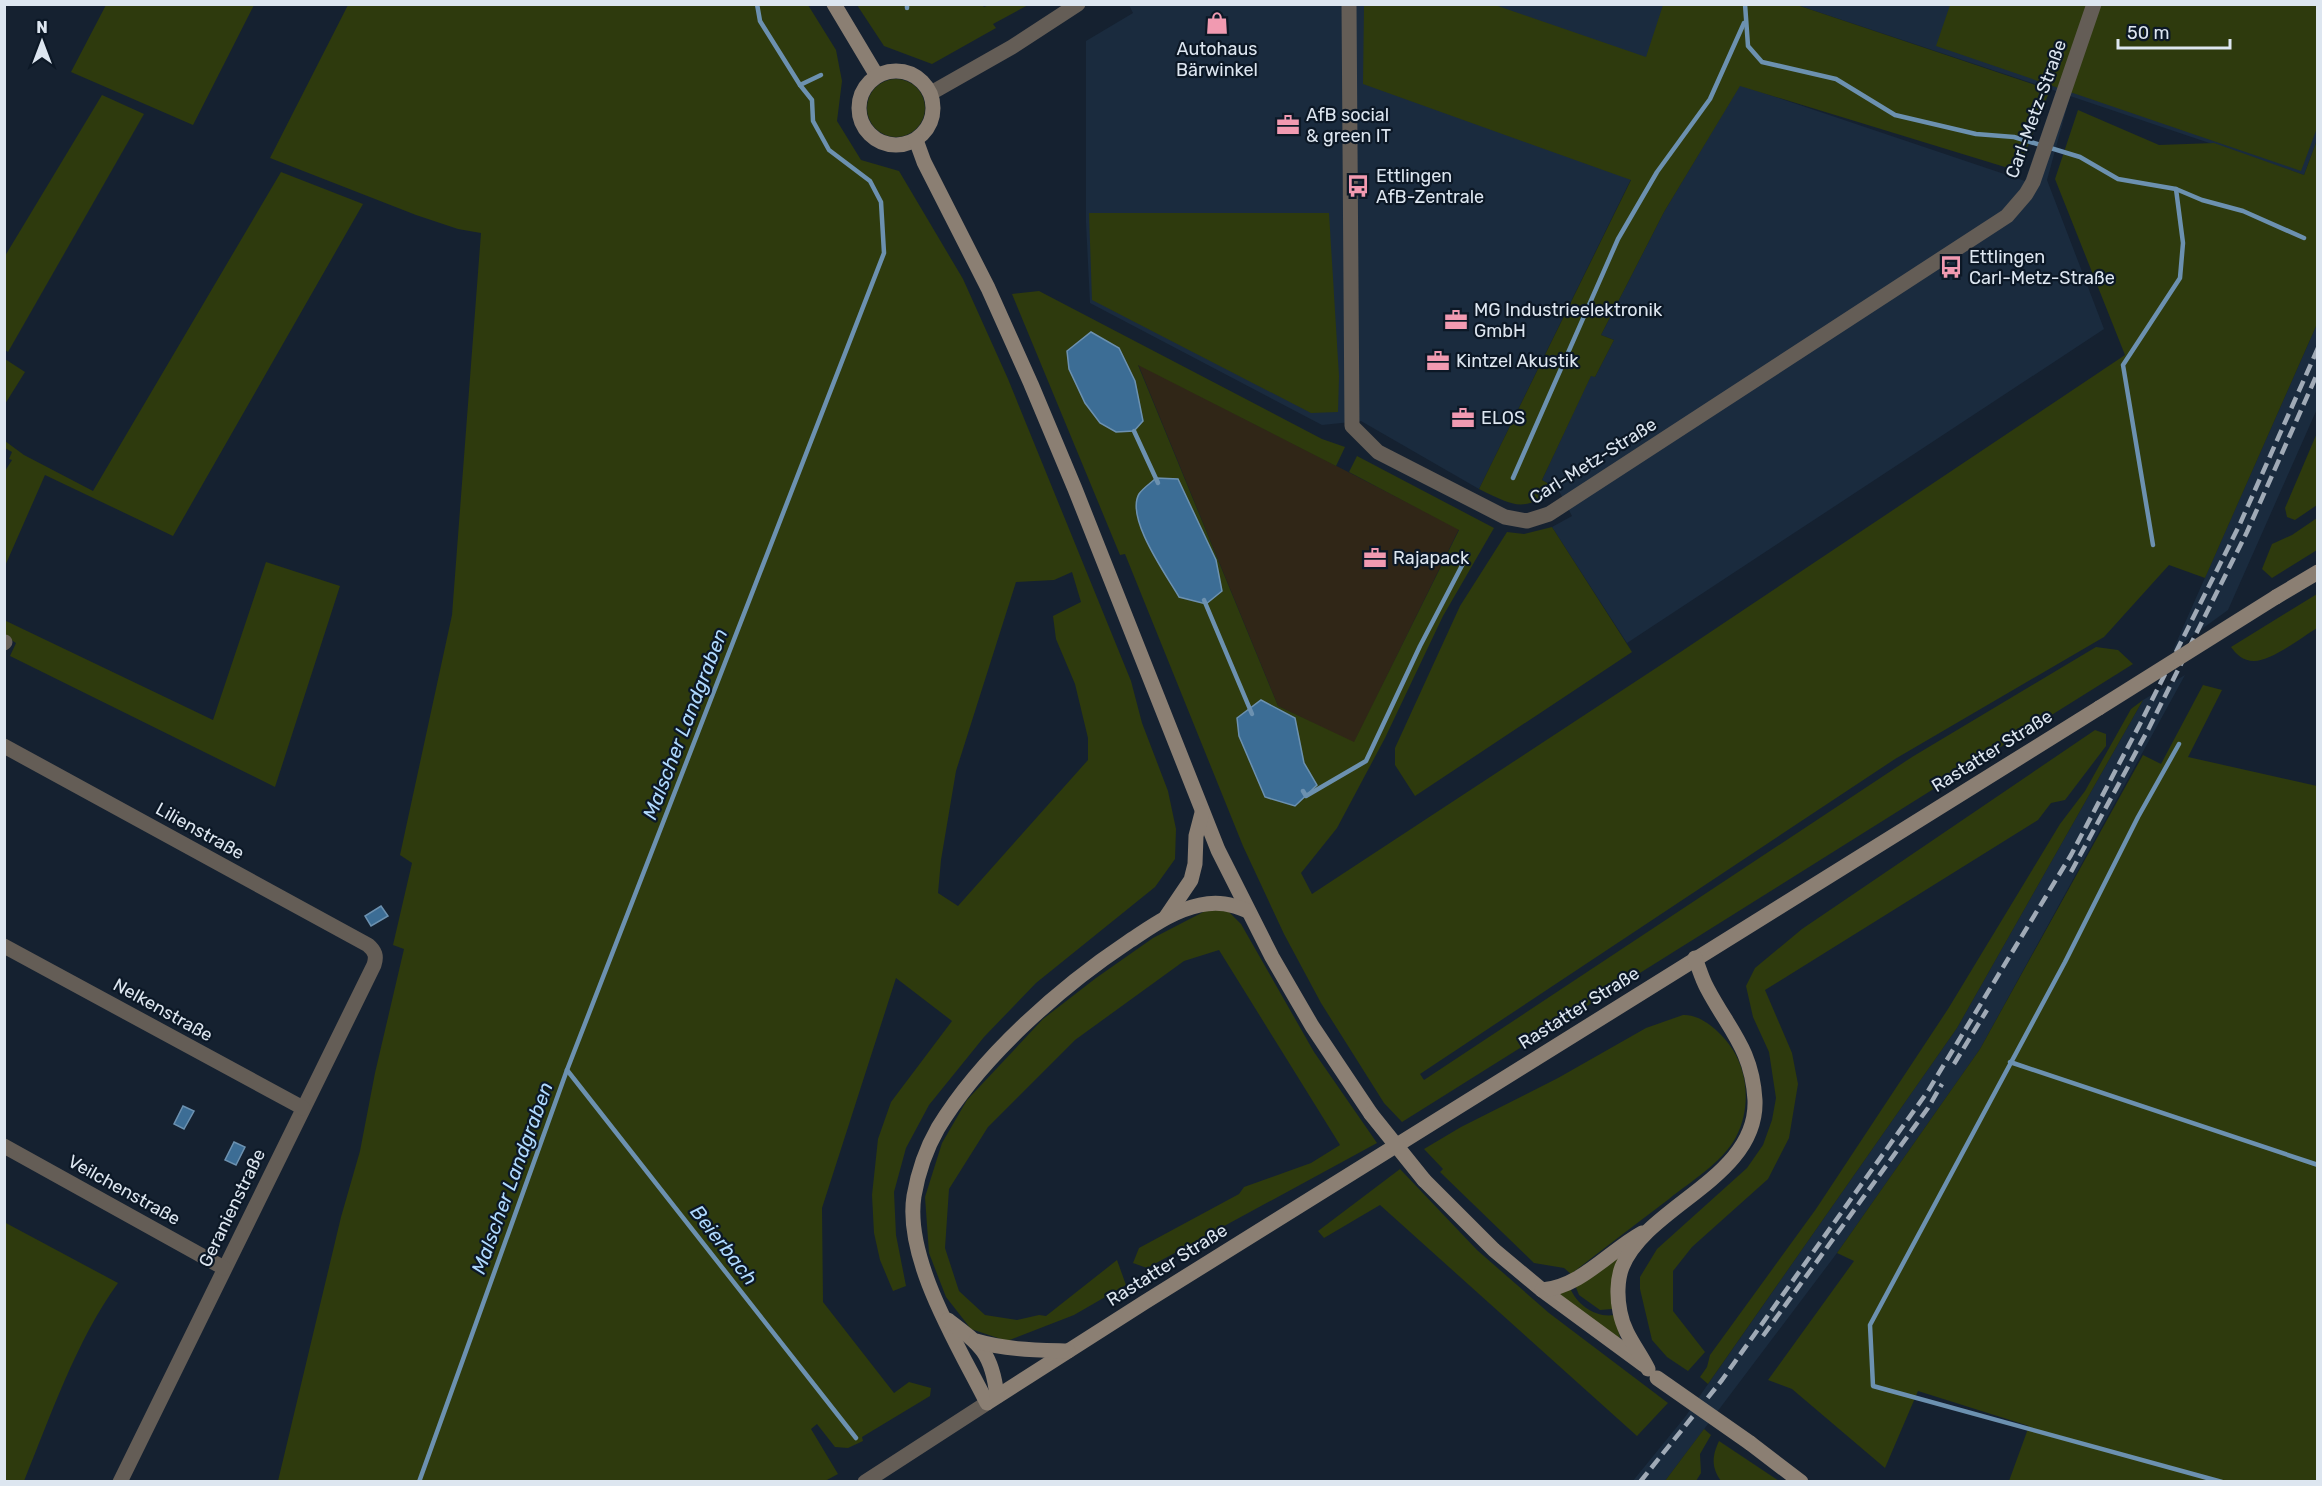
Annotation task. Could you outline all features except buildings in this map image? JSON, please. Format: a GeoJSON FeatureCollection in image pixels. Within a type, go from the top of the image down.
{"type":"FeatureCollection","features":[{"type":"Feature","properties":{"kind":"main road"},"geometry":{"type":"LineString","coordinates":[[834,4],[877,76]]}},
{"type":"Feature","properties":{"kind":"main road"},"geometry":{"type":"LineString","coordinates":[[889,71],[902,71],[914,75],[924,82],[931,93],[934,114],[930,125],[916,141],[905,145],[893,146],[881,143],[864,128],[859,117],[862,93],[868,83],[889,71]]}},
{"type":"Feature","properties":{"kind":"main road"},"geometry":{"type":"LineString","coordinates":[[916,141],[924,162],[988,288],[1031,384],[1075,489],[1202,813],[1248,911],[1312,1026],[1371,1114],[1424,1180],[1494,1250],[1542,1290],[1801,1482]]}},
{"type":"Feature","properties":{"kind":"main road","name":"Rastatter Straße"},"geometry":{"type":"LineString","coordinates":[[992,1400],[1695,958],[2318,572]]}},
{"type":"Feature","properties":{"kind":"main road"},"geometry":{"type":"LineString","coordinates":[[1166,917],[1191,879],[1195,864],[1196,836],[1202,813]]}},
{"type":"Feature","properties":{"kind":"main road"},"geometry":{"type":"LineString","coordinates":[[992,1400],[927,1282],[916,1241],[914,1198],[922,1162],[938,1129],[966,1087],[996,1054],[1053,999],[1113,952],[1166,917],[1209,904],[1227,903],[1248,911]]}},
{"type":"Feature","properties":{"kind":"main road"},"geometry":{"type":"LineString","coordinates":[[1653,1373],[1623,1325],[1619,1282],[1622,1267],[1632,1250],[1654,1227],[1710,1182],[1739,1149],[1748,1133],[1755,1102],[1745,1050],[1707,987],[1695,958]]}},
{"type":"Feature","properties":{"kind":"main road"},"geometry":{"type":"LineString","coordinates":[[1542,1290],[1553,1289],[1586,1273],[1623,1243],[1654,1227]]}},
{"type":"Feature","properties":{"kind":"main road"},"geometry":{"type":"LineString","coordinates":[[945,1318],[976,1341],[985,1352],[994,1372],[992,1400]]}},
{"type":"Feature","properties":{"kind":"main road"},"geometry":{"type":"LineString","coordinates":[[976,1341],[998,1347],[1068,1351]]}},
{"type":"Feature","properties":{"kind":"street"},"geometry":{"type":"LineString","coordinates":[[931,93],[1012,47],[1078,4]]}},
{"type":"Feature","properties":{"kind":"street","name":"Carl-Metz-Straße"},"geometry":{"type":"LineString","coordinates":[[1349,4],[1352,426],[1378,452],[1515,520],[1533,520],[1549,514],[1991,229],[2007,216],[2026,194],[2041,160],[2094,4]]}},
{"type":"Feature","properties":{"kind":"street","name":"Lilienstraße"},"geometry":{"type":"LineString","coordinates":[[4,746],[368,945],[375,952]]}},
{"type":"Feature","properties":{"kind":"street","name":"Nelkenstraße"},"geometry":{"type":"LineString","coordinates":[[4,945],[303,1108]]}},
{"type":"Feature","properties":{"kind":"street","name":"Geranienstraße"},"geometry":{"type":"LineString","coordinates":[[120,1482],[374,965],[375,952]]}},
{"type":"Feature","properties":{"kind":"street","name":"Veilchenstraße"},"geometry":{"type":"LineString","coordinates":[[4,1146],[224,1269]]}},
{"type":"Feature","properties":{"kind":"street","name":"Rastatter Straße"},"geometry":{"type":"LineString","coordinates":[[865,1482],[992,1400]]}},
{"type":"Feature","properties":{"kind":"shaded area"},"geometry":{"type":"Polygon","coordinates":[[[1129,5],[1698,5],[1631,179],[1479,489],[1361,421],[1322,425],[1090,303],[1086,223],[1086,41],[1133,13],[1129,5]]]}},
{"type":"Feature","properties":{"kind":"shaded area"},"geometry":{"type":"Polygon","coordinates":[[[1797,5],[2317,5],[2317,140],[2304,175],[2070,96],[2047,180],[2104,329],[1627,643],[1552,527],[1572,516],[1558,489],[1542,480],[1591,375],[1595,377],[1614,340],[1601,335],[1664,212],[1740,85],[2025,181],[2056,91],[1797,5]]]}},
{"type":"Feature","properties":{"kind":"shaded area"},"geometry":{"type":"Polygon","coordinates":[[[2317,324],[2317,409],[2228,610],[2173,650],[2317,324]]]}},
{"type":"Feature","properties":{"kind":"shaded area"},"geometry":{"type":"Polygon","coordinates":[[[1138,364],[1459,529],[1354,743],[1278,706],[1138,364]]]}},
{"type":"Feature","properties":{"kind":"shaded area"},"geometry":{"type":"Polygon","coordinates":[[[2185,675],[1980,1049],[1837,1253],[1665,1481],[1632,1482],[1685,1417],[1957,1028],[2143,700],[2185,675]]]}},
{"type":"Feature","properties":{"kind":"green space"},"geometry":{"type":"Polygon","coordinates":[[[106,5],[254,5],[193,125],[71,72],[106,5]]]}},
{"type":"Feature","properties":{"kind":"green space"},"geometry":{"type":"Polygon","coordinates":[[[348,5],[808,5],[836,50],[842,81],[837,121],[861,160],[899,171],[963,279],[1008,379],[1131,681],[1142,723],[1168,791],[1176,829],[1175,859],[1155,887],[1036,983],[984,1037],[929,1105],[906,1148],[894,1192],[896,1235],[906,1286],[893,1291],[880,1260],[874,1233],[872,1195],[878,1139],[891,1102],[952,1021],[896,978],[822,1208],[823,1302],[894,1393],[909,1382],[931,1388],[930,1396],[862,1437],[863,1441],[848,1448],[835,1447],[817,1424],[811,1429],[838,1474],[825,1481],[278,1481],[341,1217],[360,1151],[375,1073],[404,949],[393,945],[412,863],[400,855],[452,615],[481,233],[458,229],[416,215],[270,158],[348,5]],[[1072,572],[1054,580],[1016,582],[956,771],[941,860],[938,893],[958,906],[1088,760],[1088,738],[1075,684],[1056,639],[1053,616],[1081,602],[1072,572]]]}},
{"type":"Feature","properties":{"kind":"green space"},"geometry":{"type":"Polygon","coordinates":[[[857,5],[982,5],[984,7],[1028,5],[993,24],[996,28],[932,64],[884,46],[857,5]]]}},
{"type":"Feature","properties":{"kind":"green space"},"geometry":{"type":"Polygon","coordinates":[[[1364,5],[1495,5],[1646,57],[1663,5],[1797,5],[2050,90],[2018,171],[1740,86],[1664,212],[1601,335],[1614,340],[1595,377],[1591,376],[1542,480],[1558,489],[1536,501],[1519,504],[1502,500],[1479,489],[1631,180],[1363,84],[1364,5]]]}},
{"type":"Feature","properties":{"kind":"green space"},"geometry":{"type":"Polygon","coordinates":[[[1950,5],[2317,5],[2317,128],[2301,171],[1936,46],[1950,5]]]}},
{"type":"Feature","properties":{"kind":"green space"},"geometry":{"type":"Polygon","coordinates":[[[890,79],[902,79],[917,87],[925,102],[925,114],[917,129],[902,137],[890,137],[875,129],[867,114],[867,102],[875,87],[890,79]]]}},
{"type":"Feature","properties":{"kind":"green space"},"geometry":{"type":"Polygon","coordinates":[[[102,95],[144,114],[8,352],[4,349],[5,256],[102,95]]]}},
{"type":"Feature","properties":{"kind":"green space"},"geometry":{"type":"Polygon","coordinates":[[[2078,110],[2159,145],[2214,143],[2304,175],[2317,140],[2317,324],[2205,578],[2169,565],[2104,637],[1895,759],[1420,1074],[1424,1080],[1912,757],[2096,647],[2118,650],[2133,664],[1402,1122],[1384,1103],[1321,1003],[1284,934],[1243,846],[1125,554],[1120,555],[1012,294],[1039,291],[1322,439],[1345,447],[1336,466],[1138,365],[1278,706],[1354,742],[1459,530],[1349,472],[1357,456],[1494,528],[1443,616],[1385,738],[1337,828],[1301,873],[1312,894],[1682,651],[2125,355],[2055,179],[2078,110]]]}},
{"type":"Feature","properties":{"kind":"green space"},"geometry":{"type":"Polygon","coordinates":[[[281,172],[363,204],[173,536],[45,475],[5,566],[5,471],[12,460],[9,459],[12,452],[5,448],[5,441],[24,455],[93,491],[281,172]]]}},
{"type":"Feature","properties":{"kind":"green space"},"geometry":{"type":"Polygon","coordinates":[[[1089,213],[1329,213],[1339,376],[1338,412],[1311,413],[1092,300],[1089,213]]]}},
{"type":"Feature","properties":{"kind":"green space"},"geometry":{"type":"Polygon","coordinates":[[[5,359],[25,372],[5,404],[5,359]]]}},
{"type":"Feature","properties":{"kind":"green space"},"geometry":{"type":"Polygon","coordinates":[[[2317,433],[2317,505],[2295,520],[2287,517],[2285,508],[2317,433]]]}},
{"type":"Feature","properties":{"kind":"green space"},"geometry":{"type":"Polygon","coordinates":[[[2317,518],[2317,550],[2272,578],[2262,569],[2272,544],[2292,535],[2317,518]]]}},
{"type":"Feature","properties":{"kind":"green space"},"geometry":{"type":"Polygon","coordinates":[[[1552,527],[1632,652],[1415,796],[1395,765],[1395,748],[1460,606],[1507,532],[1524,534],[1552,527]]]}},
{"type":"Feature","properties":{"kind":"green space"},"geometry":{"type":"Polygon","coordinates":[[[266,562],[340,586],[275,787],[10,656],[16,643],[5,636],[4,620],[213,720],[266,562]]]}},
{"type":"Feature","properties":{"kind":"green space"},"geometry":{"type":"Polygon","coordinates":[[[2317,594],[2317,628],[2287,648],[2254,661],[2240,657],[2231,647],[2317,594]]]}},
{"type":"Feature","properties":{"kind":"green space"},"geometry":{"type":"Polygon","coordinates":[[[2203,685],[2222,690],[2188,757],[2317,786],[2317,1481],[2009,1481],[2029,1426],[1918,1391],[1885,1468],[1792,1389],[1768,1380],[1854,1261],[1837,1253],[1980,1049],[2143,755],[2161,764],[2203,685]]]}},
{"type":"Feature","properties":{"kind":"green space"},"geometry":{"type":"Polygon","coordinates":[[[2143,700],[1957,1028],[1708,1384],[1700,1377],[1707,1367],[1710,1355],[1816,1209],[1948,1009],[2060,824],[2085,791],[2131,709],[2143,700]]]}},
{"type":"Feature","properties":{"kind":"green space"},"geometry":{"type":"Polygon","coordinates":[[[2095,730],[2106,734],[2106,746],[2065,800],[2051,803],[2038,820],[1765,990],[1792,1053],[1798,1084],[1789,1138],[1768,1179],[1692,1247],[1673,1271],[1673,1311],[1705,1352],[1688,1371],[1667,1357],[1652,1340],[1640,1289],[1640,1277],[1657,1249],[1747,1168],[1763,1145],[1772,1120],[1776,1098],[1769,1052],[1753,1017],[1746,986],[1755,968],[1802,929],[2095,730]]]}},
{"type":"Feature","properties":{"kind":"green space"},"geometry":{"type":"Polygon","coordinates":[[[1211,908],[1229,912],[1241,924],[1314,1052],[1377,1143],[1147,1268],[1133,1263],[1139,1248],[1239,1194],[1244,1187],[1311,1163],[1340,1145],[1219,950],[1184,961],[1075,1040],[988,1127],[949,1189],[945,1248],[959,1291],[985,1315],[1017,1320],[1039,1315],[1046,1316],[1117,1260],[1126,1285],[1074,1315],[1007,1341],[971,1329],[946,1297],[929,1253],[925,1197],[942,1143],[967,1100],[1043,1019],[1153,938],[1211,908]]]}},
{"type":"Feature","properties":{"kind":"green space"},"geometry":{"type":"Polygon","coordinates":[[[1683,1015],[1705,1021],[1733,1050],[1745,1082],[1744,1116],[1741,1127],[1730,1146],[1714,1163],[1571,1274],[1564,1268],[1534,1263],[1440,1172],[1443,1169],[1424,1149],[1646,1028],[1683,1015]]]}},
{"type":"Feature","properties":{"kind":"green space"},"geometry":{"type":"Polygon","coordinates":[[[1400,1169],[1477,1250],[1549,1313],[1668,1403],[1637,1436],[1380,1205],[1324,1238],[1318,1231],[1400,1169]]]}},
{"type":"Feature","properties":{"kind":"green space"},"geometry":{"type":"Polygon","coordinates":[[[4,1222],[118,1283],[103,1305],[77,1353],[24,1481],[5,1481],[4,1222]]]}},
{"type":"Feature","properties":{"kind":"green space"},"geometry":{"type":"Polygon","coordinates":[[[1620,1250],[1612,1309],[1600,1310],[1579,1295],[1575,1285],[1620,1250]]]}},
{"type":"Feature","properties":{"kind":"green space"},"geometry":{"type":"Polygon","coordinates":[[[1570,1288],[1577,1300],[1588,1309],[1601,1314],[1614,1315],[1620,1337],[1618,1340],[1559,1294],[1570,1288]]]}},
{"type":"Feature","properties":{"kind":"green space"},"geometry":{"type":"Polygon","coordinates":[[[1704,1429],[1711,1435],[1700,1454],[1701,1473],[1696,1481],[1665,1481],[1704,1429]]]}},
{"type":"Feature","properties":{"kind":"green space"},"geometry":{"type":"Polygon","coordinates":[[[1719,1441],[1779,1481],[1721,1481],[1715,1471],[1714,1461],[1719,1441]]]}},
{"type":"Feature","properties":{"kind":"water"},"geometry":{"type":"Polygon","coordinates":[[[1091,332],[1119,348],[1135,381],[1143,421],[1134,431],[1116,432],[1100,423],[1085,403],[1069,369],[1067,351],[1091,332]]]}},
{"type":"Feature","properties":{"kind":"water"},"geometry":{"type":"Polygon","coordinates":[[[1156,478],[1178,479],[1216,560],[1222,591],[1206,604],[1179,597],[1157,562],[1142,532],[1136,504],[1139,494],[1156,478]]]}},
{"type":"Feature","properties":{"kind":"water"},"geometry":{"type":"Polygon","coordinates":[[[1261,700],[1295,718],[1304,763],[1317,785],[1295,806],[1265,797],[1239,736],[1237,718],[1261,700]]]}},
{"type":"Feature","properties":{"kind":"water"},"geometry":{"type":"Polygon","coordinates":[[[381,906],[388,916],[371,926],[365,916],[381,906]]]}},
{"type":"Feature","properties":{"kind":"water"},"geometry":{"type":"Polygon","coordinates":[[[183,1106],[194,1111],[184,1129],[174,1124],[183,1106]]]}},
{"type":"Feature","properties":{"kind":"water"},"geometry":{"type":"Polygon","coordinates":[[[234,1142],[245,1147],[236,1165],[225,1160],[234,1142]]]}},
{"type":"Feature","properties":{"kind":"waterway","name":"Malscher Landgraben"},"geometry":{"type":"LineString","coordinates":[[419,1482],[567,1070],[884,253],[881,202],[870,181],[829,150],[813,121],[812,100],[760,21],[757,4]]}},
{"type":"Feature","properties":{"kind":"waterway"},"geometry":{"type":"LineString","coordinates":[[1745,4],[1748,46],[1762,62],[1836,79],[1895,115],[1976,134],[2014,137],[2080,157],[2118,179],[2176,189],[2202,200],[2243,211],[2304,238]]}},
{"type":"Feature","properties":{"kind":"waterway"},"geometry":{"type":"LineString","coordinates":[[1513,478],[1618,239],[1657,172],[1710,99],[1744,23]]}},
{"type":"Feature","properties":{"kind":"waterway"},"geometry":{"type":"LineString","coordinates":[[800,85],[821,75]]}},
{"type":"Feature","properties":{"kind":"waterway"},"geometry":{"type":"LineString","coordinates":[[2153,545],[2123,365],[2180,278],[2183,243],[2176,189]]}},
{"type":"Feature","properties":{"kind":"waterway"},"geometry":{"type":"LineString","coordinates":[[1134,431],[1158,483]]}},
{"type":"Feature","properties":{"kind":"waterway"},"geometry":{"type":"LineString","coordinates":[[1303,791],[1306,796],[1366,761],[1420,646],[1468,554]]}},
{"type":"Feature","properties":{"kind":"waterway"},"geometry":{"type":"LineString","coordinates":[[1204,600],[1252,714]]}},
{"type":"Feature","properties":{"kind":"waterway"},"geometry":{"type":"LineString","coordinates":[[2179,744],[2138,817],[2065,962],[1870,1325],[1873,1386],[2222,1482]]}},
{"type":"Feature","properties":{"kind":"waterway"},"geometry":{"type":"LineString","coordinates":[[2010,1062],[2318,1165]]}},
{"type":"Feature","properties":{"kind":"waterway","name":"Beierbach"},"geometry":{"type":"LineString","coordinates":[[567,1070],[856,1438]]}},
{"type":"Feature","properties":{"kind":"railway"},"geometry":{"type":"LineString","coordinates":[[1640,1482],[1722,1380],[1928,1091],[2071,855],[2140,724],[2239,526],[2318,348]]}},
{"type":"Feature","properties":{"kind":"railway"},"geometry":{"type":"LineString","coordinates":[[2071,872],[2149,728],[2247,532],[2318,372]]}},
{"type":"Feature","properties":{"kind":"railway"},"geometry":{"type":"LineString","coordinates":[[1954,1064],[1987,1010]]}},
{"type":"Feature","properties":{"kind":"railway"},"geometry":{"type":"LineString","coordinates":[[1763,1336],[1928,1108],[1942,1084]]}},
{"type":"Feature","properties":{"kind":"place","name":"Autohaus Bärwinkel"},"geometry":{"type":"Point","coordinates":[1217,23]}},
{"type":"Feature","properties":{"kind":"place","name":"AfB social & green IT"},"geometry":{"type":"Point","coordinates":[1288,125]}},
{"type":"Feature","properties":{"kind":"place","name":"Ettlingen AfB-Zentrale"},"geometry":{"type":"Point","coordinates":[1358,186]}},
{"type":"Feature","properties":{"kind":"place","name":"Ettlingen Carl-Metz-Straße"},"geometry":{"type":"Point","coordinates":[1951,267]}},
{"type":"Feature","properties":{"kind":"place","name":"MG Industrieelektronik GmbH"},"geometry":{"type":"Point","coordinates":[1456,320]}},
{"type":"Feature","properties":{"kind":"place","name":"Kintzel Akustik"},"geometry":{"type":"Point","coordinates":[1438,361]}},
{"type":"Feature","properties":{"kind":"place","name":"ELOS"},"geometry":{"type":"Point","coordinates":[1463,418]}},
{"type":"Feature","properties":{"kind":"place","name":"Rajapack"},"geometry":{"type":"Point","coordinates":[1375,558]}}]}
